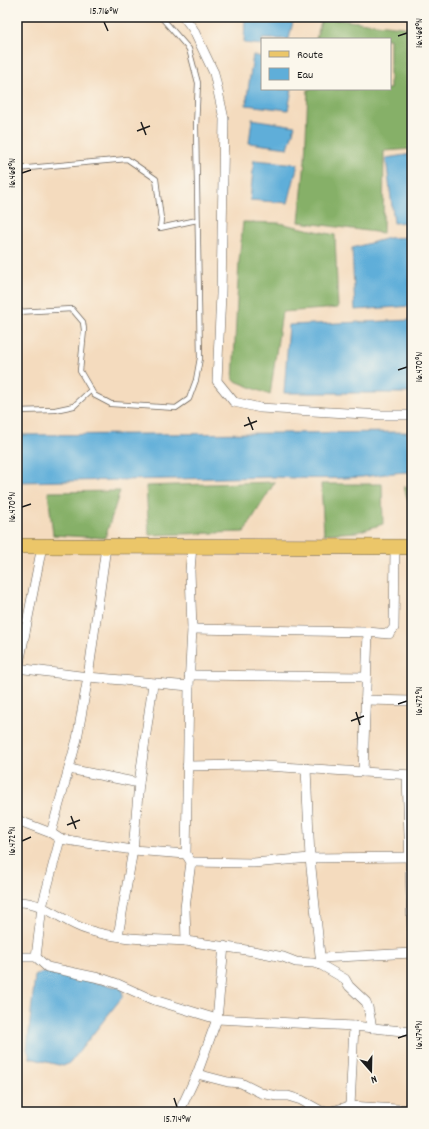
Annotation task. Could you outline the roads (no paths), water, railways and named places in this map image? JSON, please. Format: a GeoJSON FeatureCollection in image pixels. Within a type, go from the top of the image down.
{"type":"FeatureCollection","features":[{"type":"Feature","properties":{"kind":"main road"},"geometry":{"type":"LineString","coordinates":[[17,546],[412,547]]}},
{"type":"Feature","properties":{"kind":"street"},"geometry":{"type":"LineString","coordinates":[[184,17],[193,29],[214,73],[224,119],[218,381],[234,402],[260,408],[382,415],[412,415]]}},
{"type":"Feature","properties":{"kind":"street"},"geometry":{"type":"LineString","coordinates":[[42,546],[17,670],[153,684],[189,686]]}},
{"type":"Feature","properties":{"kind":"street"},"geometry":{"type":"LineString","coordinates":[[186,941],[186,908],[191,862],[186,854],[189,675],[192,629],[190,571],[192,546]]}},
{"type":"Feature","properties":{"kind":"street"},"geometry":{"type":"LineString","coordinates":[[51,833],[77,739],[88,677],[106,547]]}},
{"type":"Feature","properties":{"kind":"street"},"geometry":{"type":"LineString","coordinates":[[192,629],[368,632],[386,635],[392,633],[394,628],[395,548]]}},
{"type":"Feature","properties":{"kind":"street"},"geometry":{"type":"LineString","coordinates":[[364,772],[368,632]]}},
{"type":"Feature","properties":{"kind":"street"},"geometry":{"type":"LineString","coordinates":[[189,675],[366,677]]}},
{"type":"Feature","properties":{"kind":"street"},"geometry":{"type":"LineString","coordinates":[[118,936],[133,850],[139,783],[153,684]]}},
{"type":"Feature","properties":{"kind":"street"},"geometry":{"type":"LineString","coordinates":[[365,700],[412,701]]}},
{"type":"Feature","properties":{"kind":"street"},"geometry":{"type":"LineString","coordinates":[[187,766],[248,765],[410,775],[412,928]]}},
{"type":"Feature","properties":{"kind":"street"},"geometry":{"type":"LineString","coordinates":[[306,768],[310,858],[321,962],[345,979],[349,986],[366,1002],[372,1028]]}},
{"type":"Feature","properties":{"kind":"street"},"geometry":{"type":"LineString","coordinates":[[68,769],[139,783]]}},
{"type":"Feature","properties":{"kind":"street"},"geometry":{"type":"LineString","coordinates":[[17,820],[51,833],[60,839],[133,850],[186,854]]}},
{"type":"Feature","properties":{"kind":"street"},"geometry":{"type":"LineString","coordinates":[[36,957],[42,907],[60,839]]}},
{"type":"Feature","properties":{"kind":"street"},"geometry":{"type":"LineString","coordinates":[[191,862],[253,863],[310,858],[411,857]]}},
{"type":"Feature","properties":{"kind":"street"},"geometry":{"type":"LineString","coordinates":[[17,902],[27,902],[42,907],[87,930],[118,936],[186,941],[224,946],[253,951],[296,962],[313,963],[412,953]]}},
{"type":"Feature","properties":{"kind":"street"},"geometry":{"type":"LineString","coordinates":[[182,1108],[197,1074],[217,1019],[224,946]]}},
{"type":"Feature","properties":{"kind":"street"},"geometry":{"type":"LineString","coordinates":[[17,957],[36,957],[47,967],[104,979],[151,999],[217,1019],[354,1026],[412,1032]]}},
{"type":"Feature","properties":{"kind":"street"},"geometry":{"type":"LineString","coordinates":[[350,1106],[354,1026]]}},
{"type":"Feature","properties":{"kind":"street"},"geometry":{"type":"LineString","coordinates":[[197,1074],[228,1082],[241,1083],[261,1093],[277,1096],[288,1096],[301,1100],[321,1111],[332,1111],[350,1106],[412,1110]]}},
{"type":"Feature","properties":{"kind":"lane"},"geometry":{"type":"LineString","coordinates":[[17,312],[72,309],[83,322],[84,330],[80,371],[94,395],[111,404],[176,408],[189,398],[196,380],[200,358],[196,127],[198,83],[189,49],[161,17]]}},
{"type":"Feature","properties":{"kind":"lane"},"geometry":{"type":"LineString","coordinates":[[17,169],[127,159],[156,179],[161,219],[160,228],[197,220]]}},
{"type":"Feature","properties":{"kind":"lane"},"geometry":{"type":"LineString","coordinates":[[17,411],[55,410],[74,406],[91,390]]}},
{"type":"Feature","properties":{"kind":"water"},"geometry":{"type":"Polygon","coordinates":[[[245,17],[294,17],[289,38],[261,38],[261,45],[244,43],[245,17]]]}},
{"type":"Feature","properties":{"kind":"water"},"geometry":{"type":"Polygon","coordinates":[[[253,55],[261,57],[261,90],[292,90],[288,110],[246,105],[253,55]]]}},
{"type":"Feature","properties":{"kind":"water"},"geometry":{"type":"Polygon","coordinates":[[[252,119],[295,126],[288,148],[249,143],[252,119]]]}},
{"type":"Feature","properties":{"kind":"water"},"geometry":{"type":"Polygon","coordinates":[[[412,154],[412,222],[394,223],[386,158],[412,154]]]}},
{"type":"Feature","properties":{"kind":"water"},"geometry":{"type":"Polygon","coordinates":[[[254,160],[298,164],[288,203],[250,200],[254,160]]]}},
{"type":"Feature","properties":{"kind":"water"},"geometry":{"type":"Polygon","coordinates":[[[412,237],[412,306],[355,310],[352,248],[388,238],[412,237]]]}},
{"type":"Feature","properties":{"kind":"water"},"geometry":{"type":"Polygon","coordinates":[[[412,320],[412,393],[284,393],[289,325],[412,320]]]}},
{"type":"Feature","properties":{"kind":"water"},"geometry":{"type":"Polygon","coordinates":[[[412,432],[412,472],[362,477],[330,478],[275,477],[17,482],[17,435],[412,432]]]}},
{"type":"Feature","properties":{"kind":"water"},"geometry":{"type":"Polygon","coordinates":[[[43,972],[122,988],[123,996],[70,1063],[63,1066],[30,1058],[27,1049],[35,976],[43,972]]]}}]}
